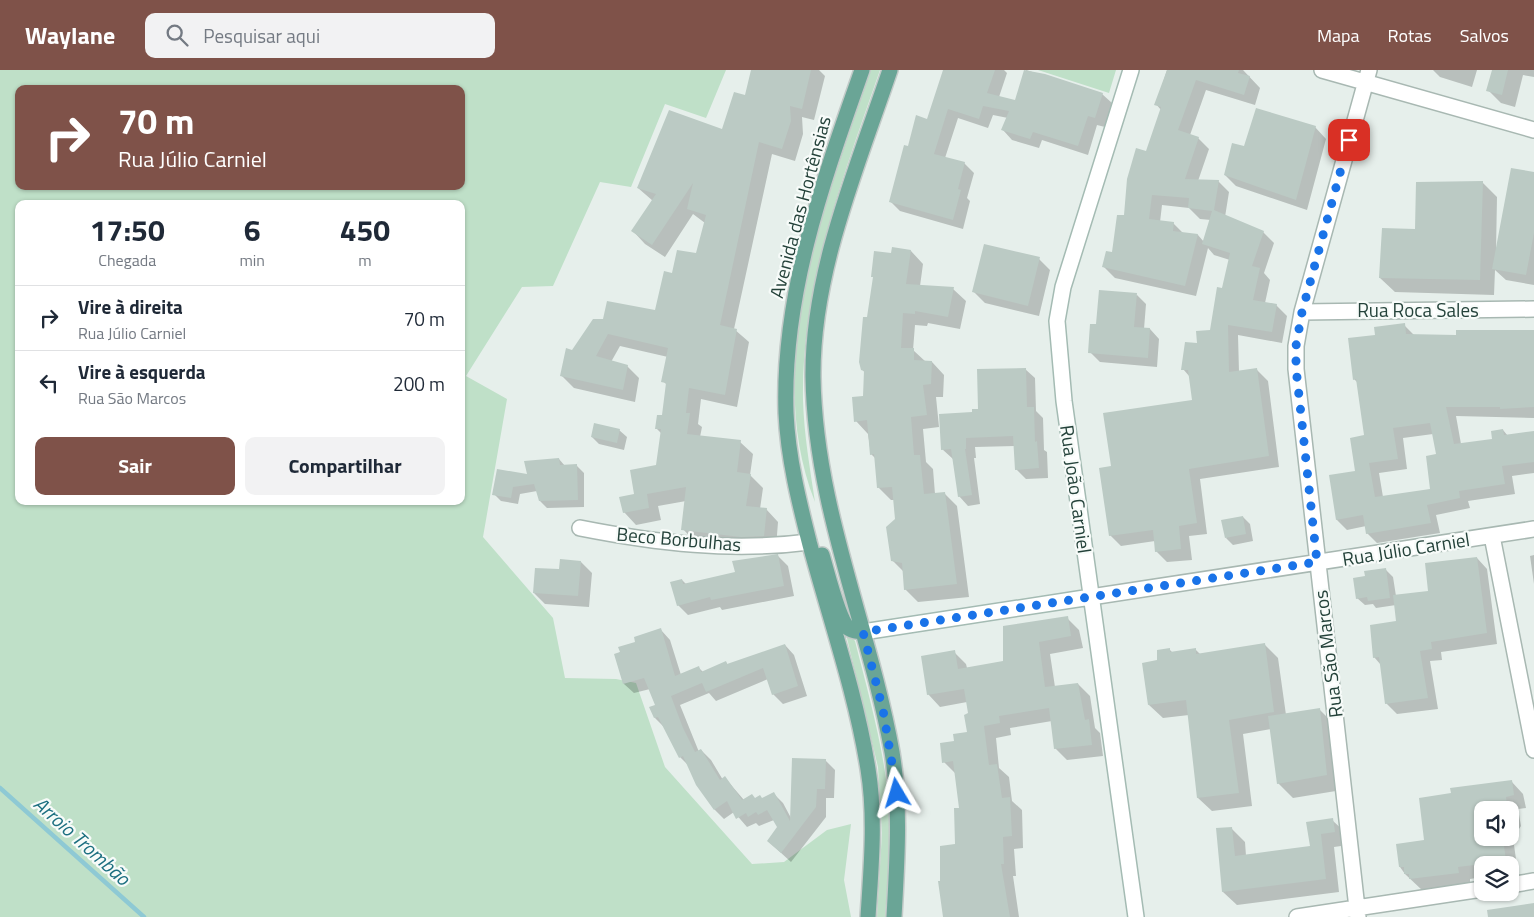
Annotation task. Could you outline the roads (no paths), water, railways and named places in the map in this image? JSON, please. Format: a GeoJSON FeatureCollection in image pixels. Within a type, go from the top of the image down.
{"type":"FeatureCollection","features":[{"type":"Feature","properties":{"kind":"main road","name":"Avenida das Hortênsias"},"geometry":{"type":"LineString","coordinates":[[862,70],[821,191],[799,274],[791,317],[786,361],[786,414],[797,497],[852,700],[868,768],[872,803],[868,917]]}},
{"type":"Feature","properties":{"kind":"main road"},"geometry":{"type":"LineString","coordinates":[[890,70],[830,258],[816,338],[813,376],[821,470],[834,532],[863,632],[890,744],[897,793],[898,829],[894,917]]}},
{"type":"Feature","properties":{"kind":"main road"},"geometry":{"type":"LineString","coordinates":[[797,497],[815,532],[841,615],[847,627],[853,631],[863,632]]}},
{"type":"Feature","properties":{"kind":"street","name":"Rua João Carniel"},"geometry":{"type":"LineString","coordinates":[[1132,70],[1063,287],[1057,321],[1064,401],[1136,917]]}},
{"type":"Feature","properties":{"kind":"street"},"geometry":{"type":"LineString","coordinates":[[1322,70],[1367,76],[1534,130]]}},
{"type":"Feature","properties":{"kind":"street","name":"Rua São Marcos"},"geometry":{"type":"LineString","coordinates":[[1358,913],[1317,562],[1296,368],[1296,346],[1302,312],[1367,76]]}},
{"type":"Feature","properties":{"kind":"street","name":"Rua Roca Sales"},"geometry":{"type":"LineString","coordinates":[[1302,312],[1534,309]]}},
{"type":"Feature","properties":{"kind":"street","name":"Beco Borbulhas"},"geometry":{"type":"LineString","coordinates":[[580,528],[640,539],[704,546],[755,546],[809,542]]}},
{"type":"Feature","properties":{"kind":"street","name":"Rua Júlio Carniel"},"geometry":{"type":"LineString","coordinates":[[863,632],[1534,529]]}},
{"type":"Feature","properties":{"kind":"street"},"geometry":{"type":"LineString","coordinates":[[1492,536],[1534,750]]}},
{"type":"Feature","properties":{"kind":"street"},"geometry":{"type":"LineString","coordinates":[[1519,884],[1534,881]]}},
{"type":"Feature","properties":{"kind":"street"},"geometry":{"type":"LineString","coordinates":[[1297,917],[1358,913],[1474,891]]}},
{"type":"Feature","properties":{"kind":"waterway","name":"Arroio Trombão"},"geometry":{"type":"LineString","coordinates":[[0,788],[144,917]]}}]}
